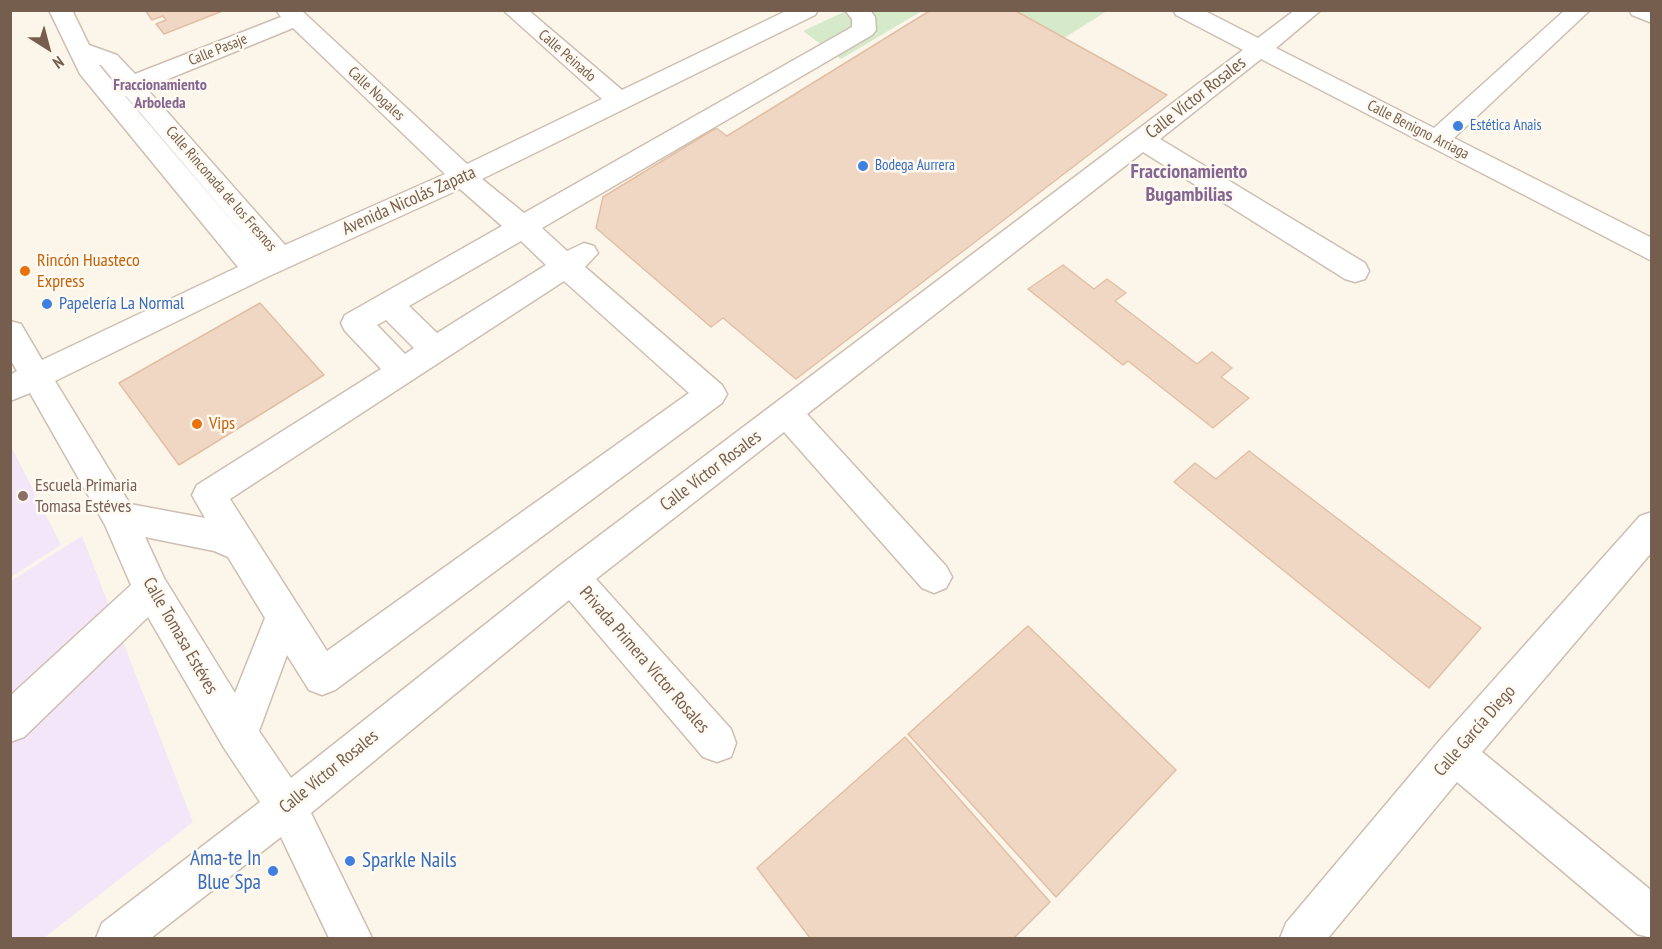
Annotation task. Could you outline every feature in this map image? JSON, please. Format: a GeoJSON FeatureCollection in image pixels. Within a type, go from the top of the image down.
{"type":"FeatureCollection","features":[{"type":"Feature","properties":{"kind":"street","name":"Calle Rinconada de los Fresnos"},"geometry":{"type":"LineString","coordinates":[[60,10],[89,69],[120,90],[269,265]]}},
{"type":"Feature","properties":{"kind":"street","name":"Calle Peinado"},"geometry":{"type":"LineString","coordinates":[[514,10],[620,102]]}},
{"type":"Feature","properties":{"kind":"street"},"geometry":{"type":"LineString","coordinates":[[403,371],[356,323],[864,30],[863,17],[856,10]]}},
{"type":"Feature","properties":{"kind":"street","name":"Calle Benigno Arriaga"},"geometry":{"type":"LineString","coordinates":[[1184,10],[1652,251]]}},
{"type":"Feature","properties":{"kind":"street","name":"Calle Víctor Rosales"},"geometry":{"type":"LineString","coordinates":[[117,939],[287,807],[571,577],[1310,10]]}},
{"type":"Feature","properties":{"kind":"street"},"geometry":{"type":"LineString","coordinates":[[1437,139],[1580,10]]}},
{"type":"Feature","properties":{"kind":"street"},"geometry":{"type":"LineString","coordinates":[[1640,10],[1652,16]]}},
{"type":"Feature","properties":{"kind":"street","name":"Avenida Nicolás Zapata"},"geometry":{"type":"LineString","coordinates":[[24,382],[620,102],[801,12]]}},
{"type":"Feature","properties":{"kind":"street","name":"Calle Nogales"},"geometry":{"type":"LineString","coordinates":[[284,616],[322,677],[711,394],[663,351],[615,295],[531,221],[496,207],[475,171],[291,15]]}},
{"type":"Feature","properties":{"kind":"street","name":"Calle Pasaje"},"geometry":{"type":"LineString","coordinates":[[120,90],[291,15]]}},
{"type":"Feature","properties":{"kind":"street"},"geometry":{"type":"LineString","coordinates":[[1143,140],[1355,271]]}},
{"type":"Feature","properties":{"kind":"street"},"geometry":{"type":"LineString","coordinates":[[238,734],[284,616],[209,495],[575,260]]}},
{"type":"Feature","properties":{"kind":"street"},"geometry":{"type":"LineString","coordinates":[[388,304],[435,350]]}},
{"type":"Feature","properties":{"kind":"street","name":"Calle Tomasa Estéves"},"geometry":{"type":"LineString","coordinates":[[10,332],[24,382],[119,518],[151,590],[238,734],[287,807],[351,939]]}},
{"type":"Feature","properties":{"kind":"street"},"geometry":{"type":"LineString","coordinates":[[787,413],[934,578]]}},
{"type":"Feature","properties":{"kind":"street"},"geometry":{"type":"LineString","coordinates":[[119,518],[218,536],[241,546]]}},
{"type":"Feature","properties":{"kind":"street","name":"Calle García Diego"},"geometry":{"type":"LineString","coordinates":[[1301,939],[1454,754],[1652,527]]}},
{"type":"Feature","properties":{"kind":"street","name":"Privada Primera Víctor Rosales"},"geometry":{"type":"LineString","coordinates":[[571,577],[717,743]]}},
{"type":"Feature","properties":{"kind":"street"},"geometry":{"type":"LineString","coordinates":[[10,723],[151,590]]}},
{"type":"Feature","properties":{"kind":"street"},"geometry":{"type":"LineString","coordinates":[[1454,754],[1652,919]]}},
{"type":"Feature","properties":{"kind":"shaded area","name":"Escuela Primaria Tomasa Estéves"},"geometry":{"type":"Polygon","coordinates":[[[11,446],[61,545],[10,577],[11,446]]]}},
{"type":"Feature","properties":{"kind":"shaded area"},"geometry":{"type":"Polygon","coordinates":[[[82,536],[193,822],[44,938],[11,938],[11,581],[82,536]]]}},
{"type":"Feature","properties":{"kind":"green space"},"geometry":{"type":"Polygon","coordinates":[[[846,11],[922,11],[841,59],[803,31],[846,11]]]}},
{"type":"Feature","properties":{"kind":"green space"},"geometry":{"type":"Polygon","coordinates":[[[1014,11],[1107,11],[1064,38],[1014,11]]]}},
{"type":"Feature","properties":{"kind":"building"},"geometry":{"type":"Polygon","coordinates":[[[145,10],[225,10],[164,34],[156,24],[166,20],[163,16],[152,20],[145,10]]]}},
{"type":"Feature","properties":{"kind":"building","name":"Bodega Aurrera"},"geometry":{"type":"Polygon","coordinates":[[[931,10],[1014,10],[1167,95],[796,379],[723,318],[711,327],[596,228],[603,197],[716,128],[727,136],[931,10]]]}},
{"type":"Feature","properties":{"kind":"building"},"geometry":{"type":"Polygon","coordinates":[[[1063,265],[1094,289],[1107,279],[1126,293],[1115,301],[1197,364],[1212,352],[1232,368],[1221,377],[1249,398],[1213,428],[1128,361],[1123,365],[1028,289],[1063,265]]]}},
{"type":"Feature","properties":{"kind":"building","name":"Vips"},"geometry":{"type":"Polygon","coordinates":[[[260,303],[324,375],[179,465],[119,383],[260,303]]]}},
{"type":"Feature","properties":{"kind":"building"},"geometry":{"type":"Polygon","coordinates":[[[1249,451],[1481,628],[1429,688],[1174,482],[1195,463],[1216,479],[1249,451]]]}},
{"type":"Feature","properties":{"kind":"building"},"geometry":{"type":"Polygon","coordinates":[[[1028,626],[1176,770],[1056,897],[908,734],[1028,626]]]}},
{"type":"Feature","properties":{"kind":"building"},"geometry":{"type":"Polygon","coordinates":[[[905,737],[1050,902],[1014,938],[810,938],[757,868],[905,737]]]}},
{"type":"Feature","properties":{"kind":"place","name":"Estética Anais"},"geometry":{"type":"Point","coordinates":[1458,126]}},
{"type":"Feature","properties":{"kind":"place","name":"Bodega Aurrera"},"geometry":{"type":"Point","coordinates":[863,166]}},
{"type":"Feature","properties":{"kind":"place","name":"Rincón Huasteco Express"},"geometry":{"type":"Point","coordinates":[25,271]}},
{"type":"Feature","properties":{"kind":"place","name":"Papelería La Normal"},"geometry":{"type":"Point","coordinates":[47,304]}},
{"type":"Feature","properties":{"kind":"place","name":"Vips"},"geometry":{"type":"Point","coordinates":[197,424]}},
{"type":"Feature","properties":{"kind":"place","name":"Escuela Primaria Tomasa Estéves"},"geometry":{"type":"Point","coordinates":[23,496]}},
{"type":"Feature","properties":{"kind":"place","name":"Sparkle Nails"},"geometry":{"type":"Point","coordinates":[350,861]}},
{"type":"Feature","properties":{"kind":"place","name":"Ama-te In Blue Spa"},"geometry":{"type":"Point","coordinates":[273,871]}},
{"type":"Feature","properties":{"kind":"district","name":"Fraccionamiento Arboleda"},"geometry":{"type":"Point","coordinates":[160,94]}},
{"type":"Feature","properties":{"kind":"district","name":"Fraccionamiento Bugambilias"},"geometry":{"type":"Point","coordinates":[1189,184]}}]}
